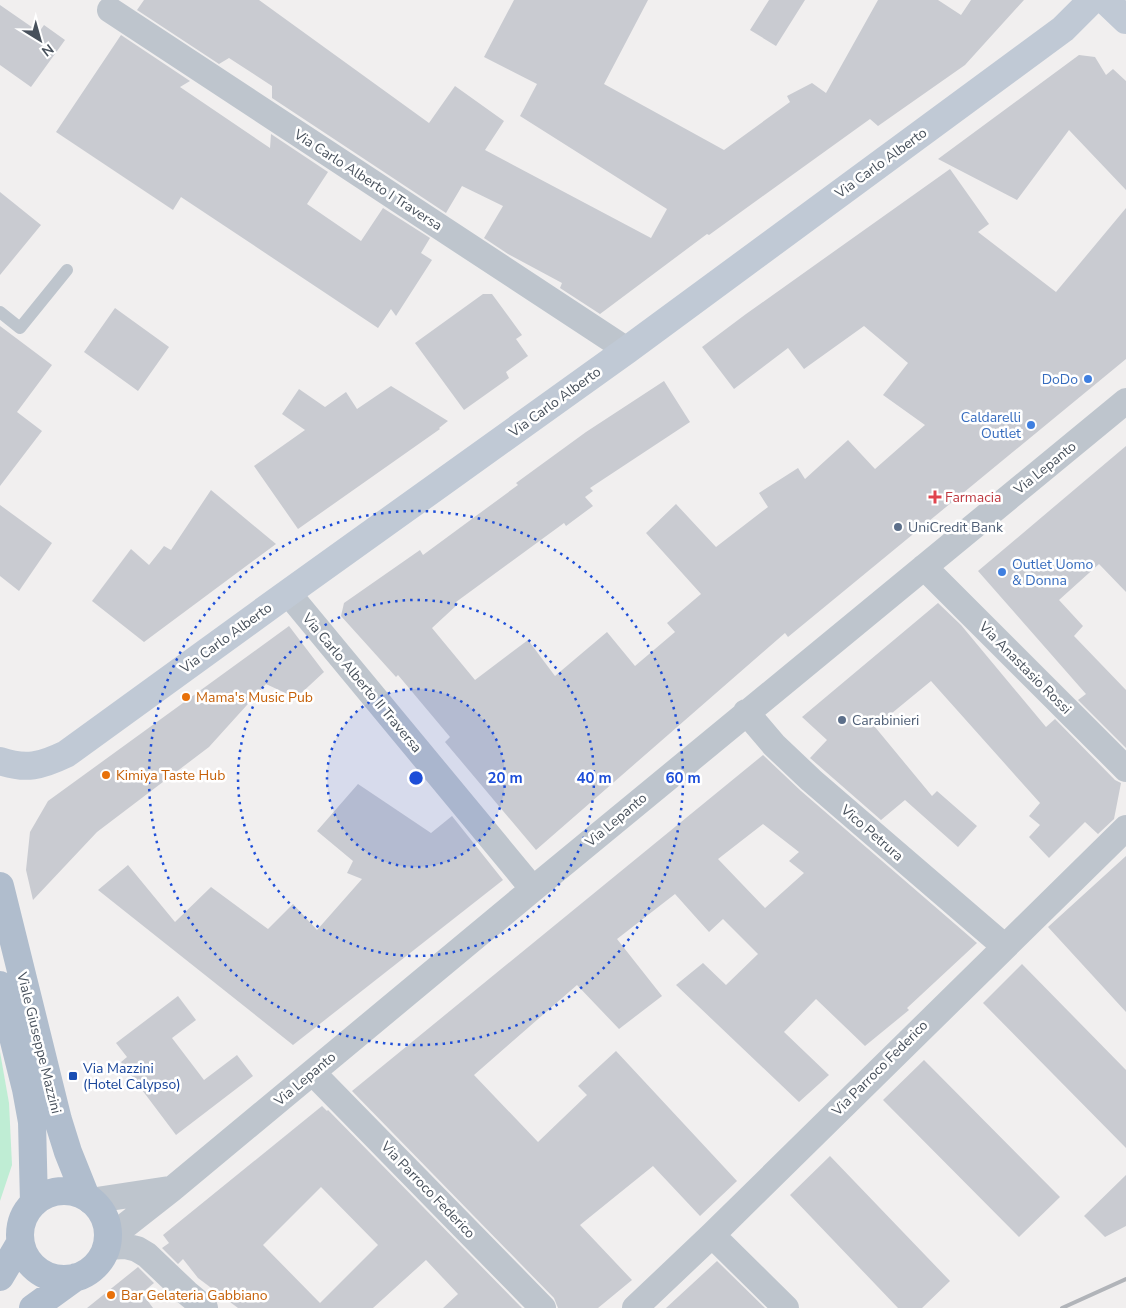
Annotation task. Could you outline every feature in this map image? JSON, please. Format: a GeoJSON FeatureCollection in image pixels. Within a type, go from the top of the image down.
{"type":"FeatureCollection","features":[{"type":"Feature","properties":{"kind":"main road","name":"Viale Giuseppe Mazzini"},"geometry":{"type":"LineString","coordinates":[[0,886],[58,1120],[68,1152],[88,1199]]}},
{"type":"Feature","properties":{"kind":"main road","name":"Viale Giuseppe Mazzini"},"geometry":{"type":"LineString","coordinates":[[0,985],[26,1089],[32,1122],[34,1203]]}},
{"type":"Feature","properties":{"kind":"main road"},"geometry":{"type":"LineString","coordinates":[[33,1308],[76,1277],[89,1271],[100,1260],[108,1232],[104,1218],[97,1206],[88,1199],[73,1192],[59,1191],[45,1195],[34,1203],[25,1214],[20,1228],[20,1243],[25,1257],[34,1268],[47,1276],[61,1279],[76,1277]]}},
{"type":"Feature","properties":{"kind":"main road"},"geometry":{"type":"LineString","coordinates":[[0,1277],[20,1243]]}},
{"type":"Feature","properties":{"kind":"street","name":"Via Carlo Alberto"},"geometry":{"type":"LineString","coordinates":[[0,761],[10,765],[30,767],[47,763],[66,754],[626,350],[1063,29],[1092,0]]}},
{"type":"Feature","properties":{"kind":"street"},"geometry":{"type":"LineString","coordinates":[[1105,0],[1126,20]]}},
{"type":"Feature","properties":{"kind":"street","name":"Via Carlo Alberto I Traversa"},"geometry":{"type":"LineString","coordinates":[[110,10],[626,350]]}},
{"type":"Feature","properties":{"kind":"street","name":"Via Lepanto"},"geometry":{"type":"LineString","coordinates":[[106,1244],[746,712],[1126,401]]}},
{"type":"Feature","properties":{"kind":"street","name":"Via Anastasio Rossi"},"geometry":{"type":"LineString","coordinates":[[924,567],[1126,769]]}},
{"type":"Feature","properties":{"kind":"street","name":"Via Carlo Alberto II Traversa"},"geometry":{"type":"LineString","coordinates":[[288,593],[533,889]]}},
{"type":"Feature","properties":{"kind":"street","name":"Vico Petrura"},"geometry":{"type":"LineString","coordinates":[[746,712],[774,745],[811,780],[1004,946]]}},
{"type":"Feature","properties":{"kind":"street","name":"Via Parroco Federico"},"geometry":{"type":"LineString","coordinates":[[635,1308],[712,1235],[1126,828]]}},
{"type":"Feature","properties":{"kind":"street","name":"Via Parroco Federico"},"geometry":{"type":"LineString","coordinates":[[313,1073],[543,1308]]}},
{"type":"Feature","properties":{"kind":"street"},"geometry":{"type":"LineString","coordinates":[[88,1199],[172,1188]]}},
{"type":"Feature","properties":{"kind":"street"},"geometry":{"type":"LineString","coordinates":[[712,1235],[786,1308]]}},
{"type":"Feature","properties":{"kind":"street"},"geometry":{"type":"LineString","coordinates":[[106,1244],[137,1249],[147,1255],[186,1293],[205,1308]]}},
{"type":"Feature","properties":{"kind":"lane"},"geometry":{"type":"LineString","coordinates":[[0,312],[20,328],[68,270]]}},
{"type":"Feature","properties":{"kind":"green space"},"geometry":{"type":"Polygon","coordinates":[[[0,1052],[9,1103],[12,1165],[0,1201],[0,1052]]]}},
{"type":"Feature","properties":{"kind":"building"},"geometry":{"type":"Polygon","coordinates":[[[144,0],[259,0],[429,123],[455,86],[504,121],[485,150],[651,238],[667,209],[520,116],[537,84],[484,57],[514,0],[648,0],[604,84],[724,150],[790,102],[787,96],[812,83],[826,93],[878,0],[938,0],[961,15],[971,0],[1024,0],[965,65],[878,126],[870,119],[709,235],[707,234],[600,314],[560,288],[562,283],[508,254],[484,238],[503,206],[462,186],[446,213],[272,98],[272,86],[229,58],[219,64],[137,10],[144,0]]]}},
{"type":"Feature","properties":{"kind":"building"},"geometry":{"type":"Polygon","coordinates":[[[769,0],[805,0],[776,46],[750,30],[769,0]]]}},
{"type":"Feature","properties":{"kind":"building"},"geometry":{"type":"Polygon","coordinates":[[[0,5],[39,32],[44,25],[65,40],[31,87],[0,65],[0,5]]]}},
{"type":"Feature","properties":{"kind":"building"},"geometry":{"type":"Polygon","coordinates":[[[121,35],[190,81],[180,87],[270,148],[271,134],[328,172],[307,204],[361,241],[383,208],[430,238],[421,253],[432,260],[396,316],[391,309],[378,328],[181,197],[173,210],[56,132],[121,35]]]}},
{"type":"Feature","properties":{"kind":"building"},"geometry":{"type":"Polygon","coordinates":[[[1079,55],[1095,57],[1106,75],[1113,69],[1126,81],[1126,190],[1069,130],[1017,200],[938,159],[1079,55]]]}},
{"type":"Feature","properties":{"kind":"building"},"geometry":{"type":"Polygon","coordinates":[[[950,169],[989,224],[978,232],[1056,292],[1126,208],[1126,359],[788,637],[785,633],[536,850],[445,742],[450,737],[398,675],[396,677],[341,616],[344,603],[420,550],[423,555],[586,432],[664,381],[690,422],[590,488],[593,491],[585,497],[593,506],[566,526],[564,523],[456,602],[458,604],[432,628],[475,680],[528,640],[555,676],[607,632],[635,666],[675,632],[667,623],[701,594],[646,533],[676,504],[716,547],[768,507],[759,493],[798,468],[805,479],[848,440],[875,469],[925,425],[883,395],[908,363],[864,326],[804,369],[788,348],[734,389],[702,347],[950,169]]]}},
{"type":"Feature","properties":{"kind":"building"},"geometry":{"type":"Polygon","coordinates":[[[0,192],[41,225],[0,275],[0,192]]]}},
{"type":"Feature","properties":{"kind":"building"},"geometry":{"type":"Polygon","coordinates":[[[483,294],[492,294],[522,335],[516,339],[528,356],[506,372],[509,378],[464,410],[415,343],[483,294]]]}},
{"type":"Feature","properties":{"kind":"building"},"geometry":{"type":"Polygon","coordinates":[[[115,308],[169,347],[138,391],[84,352],[115,308]]]}},
{"type":"Feature","properties":{"kind":"building"},"geometry":{"type":"Polygon","coordinates":[[[0,326],[52,365],[17,412],[42,431],[0,486],[0,326]]]}},
{"type":"Feature","properties":{"kind":"building"},"geometry":{"type":"Polygon","coordinates":[[[391,386],[448,421],[440,429],[298,529],[254,466],[305,430],[282,414],[299,389],[325,407],[346,392],[357,409],[391,386]]]}},
{"type":"Feature","properties":{"kind":"building"},"geometry":{"type":"Polygon","coordinates":[[[1126,446],[1126,592],[1099,564],[1059,600],[1083,626],[1074,636],[1126,690],[1126,748],[1078,700],[1086,694],[978,571],[1126,446]]]}},
{"type":"Feature","properties":{"kind":"building"},"geometry":{"type":"Polygon","coordinates":[[[211,490],[276,544],[144,642],[92,601],[131,549],[149,565],[164,546],[171,550],[211,490]]]}},
{"type":"Feature","properties":{"kind":"building"},"geometry":{"type":"Polygon","coordinates":[[[0,505],[52,543],[19,591],[0,576],[0,505]]]}},
{"type":"Feature","properties":{"kind":"building"},"geometry":{"type":"Polygon","coordinates":[[[938,603],[961,625],[1046,727],[1055,719],[1115,780],[1121,783],[1114,819],[1098,834],[1085,822],[1049,858],[1029,837],[1040,825],[1029,816],[1040,803],[931,681],[875,727],[932,796],[937,791],[977,826],[958,847],[905,800],[881,820],[810,758],[827,740],[802,717],[938,603]]]}},
{"type":"Feature","properties":{"kind":"building"},"geometry":{"type":"Polygon","coordinates":[[[289,626],[324,672],[296,698],[266,684],[209,747],[97,832],[33,900],[26,870],[30,832],[48,801],[289,626]]]}},
{"type":"Feature","properties":{"kind":"building"},"geometry":{"type":"Polygon","coordinates":[[[763,755],[801,791],[977,943],[907,1008],[909,1010],[865,1046],[816,999],[784,1032],[829,1075],[799,1102],[676,985],[703,963],[726,985],[758,954],[723,919],[709,932],[675,894],[617,939],[662,996],[619,1029],[577,985],[474,1075],[538,1142],[587,1095],[578,1086],[616,1051],[737,1181],[700,1216],[653,1166],[580,1225],[632,1280],[598,1308],[558,1308],[554,1298],[352,1091],[763,755]],[[763,824],[718,859],[765,908],[804,873],[789,861],[799,852],[763,824]]]}},
{"type":"Feature","properties":{"kind":"building"},"geometry":{"type":"Polygon","coordinates":[[[358,784],[431,833],[452,816],[503,880],[293,1045],[98,890],[128,865],[175,922],[211,887],[268,929],[293,904],[317,930],[362,879],[347,873],[353,861],[317,831],[358,784]]]}},
{"type":"Feature","properties":{"kind":"building"},"geometry":{"type":"Polygon","coordinates":[[[1126,856],[1126,1012],[1048,927],[1126,856]]]}},
{"type":"Feature","properties":{"kind":"building"},"geometry":{"type":"Polygon","coordinates":[[[1022,964],[1126,1070],[1126,1148],[983,1003],[1022,964]]]}},
{"type":"Feature","properties":{"kind":"building"},"geometry":{"type":"Polygon","coordinates":[[[178,996],[196,1020],[172,1038],[204,1080],[237,1055],[253,1076],[176,1135],[121,1062],[127,1057],[116,1043],[178,996]]]}},
{"type":"Feature","properties":{"kind":"building"},"geometry":{"type":"Polygon","coordinates":[[[924,1060],[1060,1197],[1019,1237],[883,1100],[924,1060]]]}},
{"type":"Feature","properties":{"kind":"building"},"geometry":{"type":"Polygon","coordinates":[[[322,1106],[522,1308],[443,1308],[458,1294],[426,1260],[373,1308],[238,1308],[198,1278],[183,1259],[178,1264],[162,1248],[169,1243],[163,1235],[322,1106]],[[321,1187],[263,1245],[320,1303],[378,1245],[321,1187]]]}},
{"type":"Feature","properties":{"kind":"building"},"geometry":{"type":"Polygon","coordinates":[[[830,1156],[950,1281],[922,1308],[898,1308],[790,1195],[830,1156]]]}},
{"type":"Feature","properties":{"kind":"building"},"geometry":{"type":"Polygon","coordinates":[[[1126,1175],[1126,1226],[1105,1237],[1084,1216],[1126,1175]]]}},
{"type":"Feature","properties":{"kind":"building"},"geometry":{"type":"Polygon","coordinates":[[[717,1261],[765,1308],[666,1308],[717,1261]]]}},
{"type":"Feature","properties":{"kind":"building"},"geometry":{"type":"Polygon","coordinates":[[[138,1267],[154,1283],[142,1293],[153,1308],[87,1308],[138,1267]]]}},
{"type":"Feature","properties":{"kind":"railway"},"geometry":{"type":"LineString","coordinates":[[1062,1308],[1126,1279]]}},
{"type":"Feature","properties":{"kind":"place","name":"DoDo"},"geometry":{"type":"Point","coordinates":[1088,379]}},
{"type":"Feature","properties":{"kind":"place","name":"Caldarelli Outlet"},"geometry":{"type":"Point","coordinates":[1031,425]}},
{"type":"Feature","properties":{"kind":"place","name":"Farmacia"},"geometry":{"type":"Point","coordinates":[935,497]}},
{"type":"Feature","properties":{"kind":"place","name":"UniCredit Bank"},"geometry":{"type":"Point","coordinates":[898,527]}},
{"type":"Feature","properties":{"kind":"place","name":"Outlet Uomo & Donna"},"geometry":{"type":"Point","coordinates":[1002,572]}},
{"type":"Feature","properties":{"kind":"place","name":"Mama's Music Pub"},"geometry":{"type":"Point","coordinates":[186,697]}},
{"type":"Feature","properties":{"kind":"place","name":"Carabinieri"},"geometry":{"type":"Point","coordinates":[842,720]}},
{"type":"Feature","properties":{"kind":"place","name":"Kimiya Taste Hub"},"geometry":{"type":"Point","coordinates":[106,775]}},
{"type":"Feature","properties":{"kind":"place","name":"Via Mazzini (Hotel Calypso)"},"geometry":{"type":"Point","coordinates":[73,1076]}},
{"type":"Feature","properties":{"kind":"place","name":"Bar Gelateria Gabbiano"},"geometry":{"type":"Point","coordinates":[111,1295]}}]}
